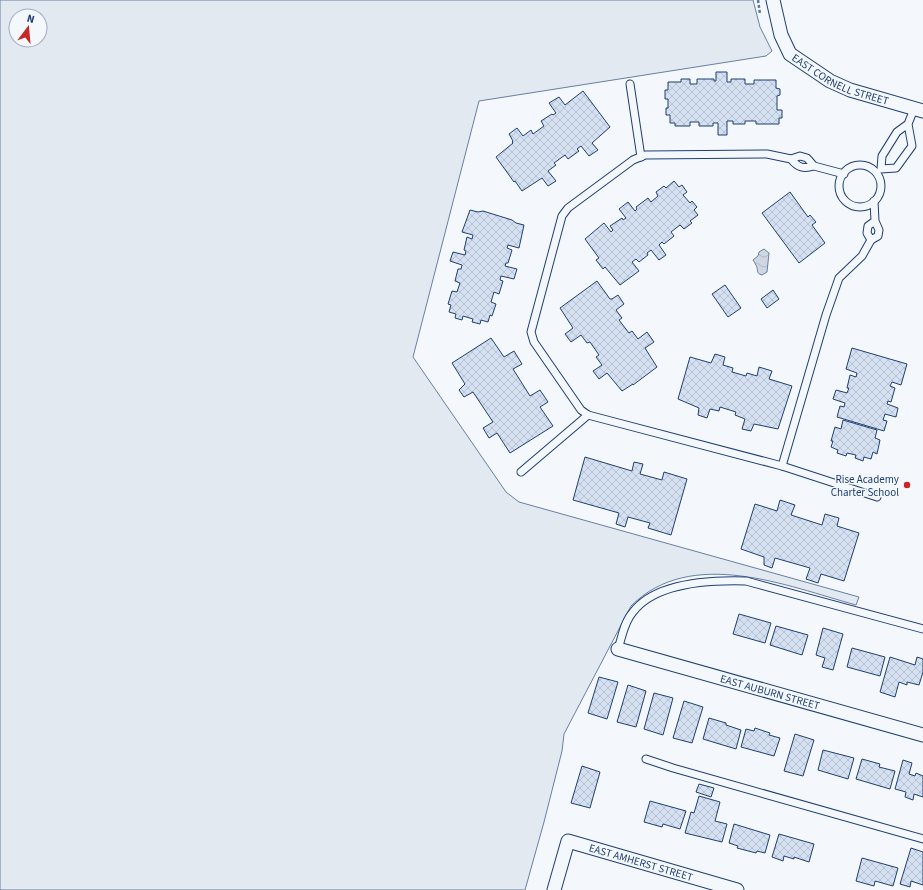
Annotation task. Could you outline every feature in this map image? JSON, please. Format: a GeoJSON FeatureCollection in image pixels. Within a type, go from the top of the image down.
{"type":"FeatureCollection","features":[{"type":"Feature","properties":{"kind":"street","name":"EAST CORNELL STREET"},"geometry":{"type":"LineString","coordinates":[[773,0],[781,34],[790,54],[830,80],[850,90],[918,110]]}},
{"type":"Feature","properties":{"kind":"street","name":"EAST AUBURN STREET"},"geometry":{"type":"LineString","coordinates":[[618,649],[923,735]]}},
{"type":"Feature","properties":{"kind":"street","name":"EAST AMHERST STREET"},"geometry":{"type":"LineString","coordinates":[[554,890],[568,841],[737,890]]}},
{"type":"Feature","properties":{"kind":"lane"},"geometry":{"type":"LineString","coordinates":[[630,84],[641,157]]}},
{"type":"Feature","properties":{"kind":"lane"},"geometry":{"type":"LineString","coordinates":[[908,124],[912,146],[896,168],[878,171],[864,166],[857,166],[851,168],[844,174],[840,184],[840,190],[842,197],[847,202],[853,206],[860,207],[866,206],[878,198],[881,185],[878,171],[882,156],[897,132],[908,124],[918,110]]}},
{"type":"Feature","properties":{"kind":"lane"},"geometry":{"type":"LineString","coordinates":[[844,174],[814,166],[807,158],[800,156],[791,159],[767,154],[645,155],[633,160],[568,208],[562,216],[531,332],[534,342],[580,410],[588,415],[782,466],[877,497]]}},
{"type":"Feature","properties":{"kind":"lane"},"geometry":{"type":"LineString","coordinates":[[791,159],[796,166],[806,169],[814,166]]}},
{"type":"Feature","properties":{"kind":"lane"},"geometry":{"type":"LineString","coordinates":[[782,466],[826,315],[839,278],[862,256],[871,240],[867,233],[868,226],[875,221],[874,201]]}},
{"type":"Feature","properties":{"kind":"lane"},"geometry":{"type":"LineString","coordinates":[[521,472],[588,415]]}},
{"type":"Feature","properties":{"kind":"lane"},"geometry":{"type":"LineString","coordinates":[[618,649],[625,624],[633,612],[644,601],[659,593],[688,584],[727,580],[746,581],[923,629]]}},
{"type":"Feature","properties":{"kind":"lane"},"geometry":{"type":"LineString","coordinates":[[646,759],[923,839]]}},
{"type":"Feature","properties":{"kind":"path"},"geometry":{"type":"LineString","coordinates":[[758,0],[760,14]]}},
{"type":"Feature","properties":{"kind":"shaded area"},"geometry":{"type":"Polygon","coordinates":[[[0,0],[753,0],[760,27],[772,51],[766,56],[479,101],[413,357],[506,492],[519,502],[859,597],[856,605],[770,581],[740,576],[710,574],[682,578],[655,588],[631,606],[564,734],[562,751],[525,890],[0,890],[0,0]]]}},
{"type":"Feature","properties":{"kind":"water"},"geometry":{"type":"Polygon","coordinates":[[[764,249],[769,253],[767,272],[762,275],[758,272],[753,260],[758,256],[759,252],[764,249]]]}},
{"type":"Feature","properties":{"kind":"building"},"geometry":{"type":"Polygon","coordinates":[[[716,72],[727,72],[727,82],[731,82],[731,79],[745,79],[745,84],[754,84],[754,80],[776,80],[776,88],[780,89],[780,95],[777,96],[777,110],[782,110],[782,118],[779,118],[779,124],[756,124],[756,121],[745,121],[745,124],[733,124],[733,121],[727,121],[727,135],[718,135],[718,123],[713,123],[713,126],[699,126],[699,122],[690,122],[690,126],[675,126],[675,123],[670,123],[670,115],[666,115],[668,99],[665,99],[665,90],[668,90],[668,82],[681,82],[681,79],[690,79],[690,84],[697,84],[697,79],[714,79],[714,81],[716,81],[716,72]]]}},
{"type":"Feature","properties":{"kind":"building"},"geometry":{"type":"Polygon","coordinates":[[[583,91],[610,127],[592,143],[598,150],[589,156],[581,146],[577,149],[579,151],[568,159],[565,155],[554,163],[556,165],[548,171],[556,181],[548,186],[542,178],[522,191],[496,157],[513,143],[509,134],[517,128],[523,136],[531,130],[533,134],[544,126],[541,121],[556,113],[549,103],[559,97],[565,105],[583,91]]]}},
{"type":"Feature","properties":{"kind":"building"},"geometry":{"type":"Polygon","coordinates":[[[674,181],[679,187],[682,185],[687,192],[683,195],[690,203],[692,201],[697,207],[694,210],[698,215],[690,221],[692,223],[684,229],[680,225],[671,232],[674,236],[664,244],[662,242],[659,245],[666,255],[659,260],[651,250],[647,253],[648,255],[639,262],[636,259],[632,262],[639,271],[620,285],[605,267],[603,269],[596,260],[599,258],[585,239],[604,223],[611,232],[613,230],[610,226],[622,218],[623,220],[626,218],[619,209],[628,202],[635,211],[637,209],[636,207],[648,198],[651,202],[658,196],[656,192],[664,186],[666,188],[674,181]]]}},
{"type":"Feature","properties":{"kind":"building"},"geometry":{"type":"Polygon","coordinates":[[[790,192],[808,217],[810,215],[816,222],[812,225],[825,243],[799,263],[762,213],[790,192]]]}},
{"type":"Feature","properties":{"kind":"building"},"geometry":{"type":"Polygon","coordinates":[[[470,210],[478,212],[483,211],[524,225],[519,248],[508,245],[507,248],[512,250],[508,263],[506,263],[505,266],[517,269],[514,279],[501,276],[500,280],[503,281],[499,294],[494,292],[491,302],[496,304],[492,316],[490,315],[488,322],[481,320],[480,324],[472,322],[473,319],[463,316],[462,320],[455,318],[456,314],[449,312],[451,305],[448,304],[452,291],[457,292],[460,283],[455,281],[458,269],[461,269],[462,265],[450,261],[453,252],[465,255],[466,251],[464,250],[467,237],[472,239],[473,235],[462,232],[470,210]]]}},
{"type":"Feature","properties":{"kind":"building"},"geometry":{"type":"Polygon","coordinates":[[[597,281],[610,299],[618,295],[624,304],[616,310],[622,318],[619,320],[629,333],[632,331],[638,339],[647,332],[654,342],[645,348],[657,367],[633,385],[622,391],[607,373],[599,379],[593,371],[602,365],[596,357],[599,355],[590,342],[587,343],[581,335],[571,342],[565,334],[573,328],[560,308],[597,281]]]}},
{"type":"Feature","properties":{"kind":"building"},"geometry":{"type":"Polygon","coordinates":[[[725,285],[741,308],[728,317],[712,294],[725,285]]]}},
{"type":"Feature","properties":{"kind":"building"},"geometry":{"type":"Polygon","coordinates":[[[773,290],[779,299],[767,308],[761,299],[773,290]]]}},
{"type":"Feature","properties":{"kind":"building"},"geometry":{"type":"Polygon","coordinates":[[[491,338],[504,357],[514,351],[522,364],[513,369],[530,396],[540,390],[548,402],[540,407],[553,426],[510,453],[497,433],[489,438],[483,428],[493,422],[473,392],[464,397],[459,390],[465,384],[452,363],[491,338]]]}},
{"type":"Feature","properties":{"kind":"building"},"geometry":{"type":"Polygon","coordinates":[[[852,348],[907,364],[901,385],[892,382],[890,386],[895,388],[891,402],[888,401],[887,404],[898,408],[896,417],[885,414],[883,420],[887,421],[884,431],[837,417],[840,406],[844,407],[845,403],[833,399],[836,390],[847,393],[850,375],[856,377],[857,373],[846,369],[852,348]]]}},
{"type":"Feature","properties":{"kind":"building"},"geometry":{"type":"Polygon","coordinates":[[[715,354],[725,357],[723,365],[733,368],[732,372],[746,376],[747,373],[757,376],[759,367],[772,371],[769,379],[792,386],[778,429],[754,424],[751,431],[742,429],[745,419],[735,415],[736,412],[720,407],[719,411],[710,409],[707,418],[698,415],[699,408],[678,399],[690,357],[711,363],[715,354]]]}},
{"type":"Feature","properties":{"kind":"building"},"geometry":{"type":"Polygon","coordinates":[[[843,420],[877,430],[875,438],[880,440],[877,454],[873,452],[871,459],[864,457],[863,461],[855,458],[856,455],[847,453],[846,456],[837,453],[838,450],[831,447],[835,427],[841,429],[843,420]]]}},
{"type":"Feature","properties":{"kind":"building"},"geometry":{"type":"Polygon","coordinates":[[[585,457],[632,471],[634,462],[643,464],[640,474],[662,480],[664,472],[687,479],[671,535],[648,528],[650,523],[628,517],[625,527],[616,524],[619,513],[573,500],[585,457]]]}},
{"type":"Feature","properties":{"kind":"building"},"geometry":{"type":"Polygon","coordinates":[[[780,500],[795,505],[791,515],[822,525],[825,514],[839,518],[837,526],[859,533],[844,581],[821,574],[818,583],[806,579],[810,568],[775,558],[772,568],[764,565],[764,557],[741,549],[755,504],[777,511],[780,500]]]}},
{"type":"Feature","properties":{"kind":"building"},"geometry":{"type":"Polygon","coordinates":[[[739,614],[771,623],[765,643],[733,634],[739,614]]]}},
{"type":"Feature","properties":{"kind":"building"},"geometry":{"type":"Polygon","coordinates":[[[776,626],[808,635],[802,655],[770,645],[776,626]]]}},
{"type":"Feature","properties":{"kind":"building"},"geometry":{"type":"Polygon","coordinates":[[[823,628],[843,634],[833,670],[822,667],[825,658],[816,655],[823,628]]]}},
{"type":"Feature","properties":{"kind":"building"},"geometry":{"type":"Polygon","coordinates":[[[852,648],[885,657],[880,676],[847,667],[852,648]]]}},
{"type":"Feature","properties":{"kind":"building"},"geometry":{"type":"Polygon","coordinates":[[[890,657],[915,665],[917,657],[923,659],[923,672],[919,685],[907,682],[907,685],[899,682],[895,697],[880,692],[890,657]]]}},
{"type":"Feature","properties":{"kind":"building"},"geometry":{"type":"Polygon","coordinates":[[[599,677],[618,682],[607,719],[588,713],[599,677]]]}},
{"type":"Feature","properties":{"kind":"building"},"geometry":{"type":"Polygon","coordinates":[[[628,685],[646,691],[636,727],[617,722],[628,685]]]}},
{"type":"Feature","properties":{"kind":"building"},"geometry":{"type":"Polygon","coordinates":[[[654,693],[673,698],[663,735],[644,729],[654,693]]]}},
{"type":"Feature","properties":{"kind":"building"},"geometry":{"type":"Polygon","coordinates":[[[684,701],[703,707],[692,743],[673,738],[684,701]]]}},
{"type":"Feature","properties":{"kind":"building"},"geometry":{"type":"Polygon","coordinates":[[[709,718],[726,723],[726,725],[741,730],[736,749],[703,739],[709,718]]]}},
{"type":"Feature","properties":{"kind":"building"},"geometry":{"type":"Polygon","coordinates":[[[755,728],[770,733],[769,735],[780,738],[774,756],[741,747],[746,729],[754,731],[755,728]]]}},
{"type":"Feature","properties":{"kind":"building"},"geometry":{"type":"Polygon","coordinates":[[[795,734],[814,740],[803,776],[784,771],[795,734]]]}},
{"type":"Feature","properties":{"kind":"building"},"geometry":{"type":"Polygon","coordinates":[[[823,750],[854,758],[848,779],[818,770],[823,750]]]}},
{"type":"Feature","properties":{"kind":"building"},"geometry":{"type":"Polygon","coordinates":[[[862,759],[880,764],[879,767],[895,771],[890,789],[856,779],[862,759]]]}},
{"type":"Feature","properties":{"kind":"building"},"geometry":{"type":"Polygon","coordinates":[[[903,760],[912,763],[909,774],[915,776],[916,773],[923,776],[923,797],[914,794],[913,800],[905,797],[906,792],[895,789],[903,760]]]}},
{"type":"Feature","properties":{"kind":"building"},"geometry":{"type":"Polygon","coordinates":[[[582,766],[600,772],[590,808],[571,803],[582,766]]]}},
{"type":"Feature","properties":{"kind":"building"},"geometry":{"type":"Polygon","coordinates":[[[699,784],[714,788],[711,797],[696,792],[699,784]]]}},
{"type":"Feature","properties":{"kind":"building"},"geometry":{"type":"Polygon","coordinates":[[[699,796],[720,802],[715,821],[727,824],[722,842],[685,833],[691,812],[694,813],[699,796]]]}},
{"type":"Feature","properties":{"kind":"building"},"geometry":{"type":"Polygon","coordinates":[[[650,801],[686,811],[680,829],[663,824],[662,827],[644,822],[650,801]]]}},
{"type":"Feature","properties":{"kind":"building"},"geometry":{"type":"Polygon","coordinates":[[[734,824],[770,835],[765,853],[757,851],[756,853],[737,848],[738,846],[729,843],[734,824]]]}},
{"type":"Feature","properties":{"kind":"building"},"geometry":{"type":"Polygon","coordinates":[[[779,834],[814,844],[809,862],[794,857],[794,859],[784,856],[783,861],[772,857],[779,834]]]}},
{"type":"Feature","properties":{"kind":"building"},"geometry":{"type":"Polygon","coordinates":[[[911,848],[923,852],[923,885],[911,881],[910,887],[900,884],[911,848]]]}},
{"type":"Feature","properties":{"kind":"building"},"geometry":{"type":"Polygon","coordinates":[[[862,858],[898,868],[893,886],[875,881],[874,886],[856,881],[862,858]]]}},
{"type":"Feature","properties":{"kind":"place","name":"Rise Academy Charter School"},"geometry":{"type":"Point","coordinates":[907,485]}}]}
